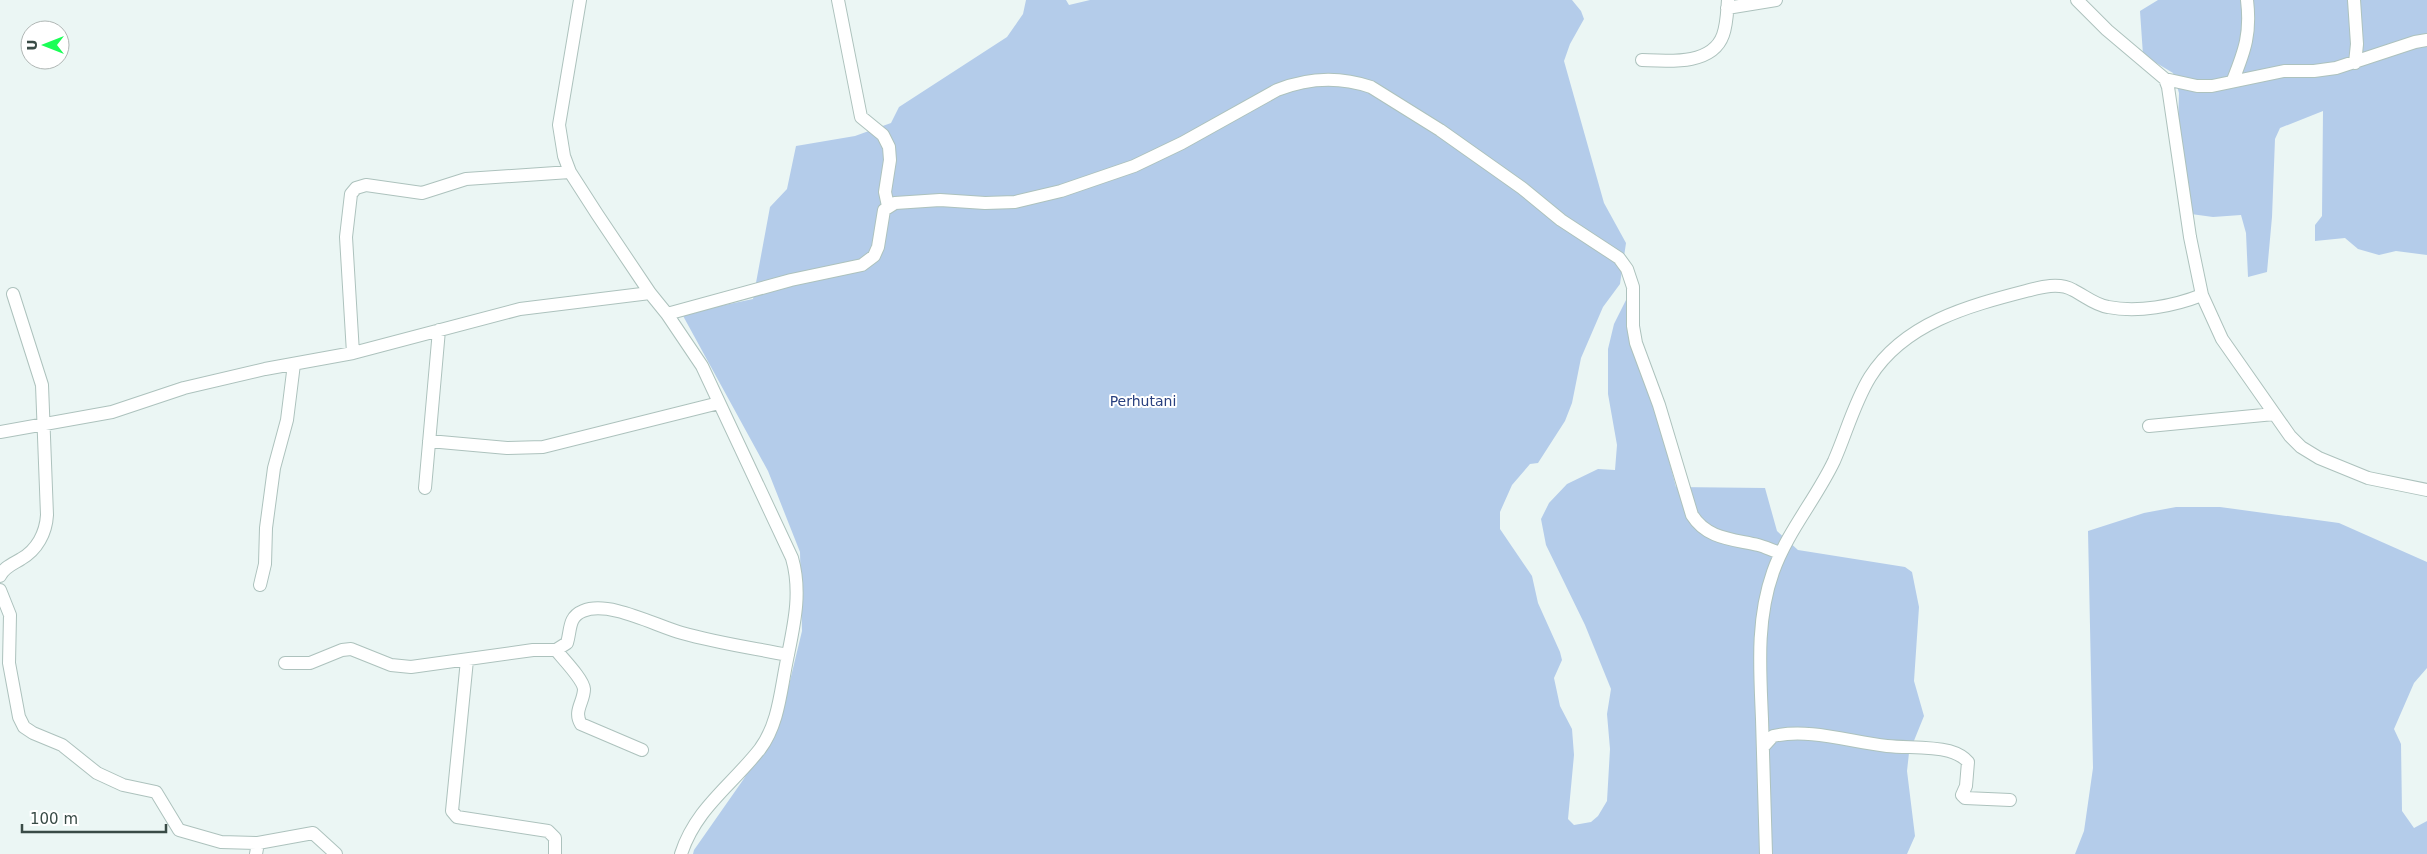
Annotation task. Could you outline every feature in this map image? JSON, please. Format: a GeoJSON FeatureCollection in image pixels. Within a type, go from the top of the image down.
{"type":"FeatureCollection","features":[{"type":"Feature","properties":{"kind":"street"},"geometry":{"type":"LineString","coordinates":[[580,0],[559,125],[560,140],[570,172],[650,294],[667,314],[702,366],[792,558],[796,571],[796,618],[773,724],[752,757],[698,817],[686,838],[681,854]]}},
{"type":"Feature","properties":{"kind":"street"},"geometry":{"type":"LineString","coordinates":[[667,314],[791,280],[862,266],[874,256],[878,247],[882,217],[888,206],[885,192],[890,160],[889,147],[883,135],[861,117],[838,0]]}},
{"type":"Feature","properties":{"kind":"street"},"geometry":{"type":"LineString","coordinates":[[1642,60],[1685,61],[1701,56],[1721,39],[1728,4],[1776,0]]}},
{"type":"Feature","properties":{"kind":"street"},"geometry":{"type":"LineString","coordinates":[[2077,0],[2107,30],[2165,80],[2171,94],[2190,237],[2202,295],[2222,339],[2274,414],[2301,447],[2318,458],[2368,478],[2427,490]]}},
{"type":"Feature","properties":{"kind":"street"},"geometry":{"type":"LineString","coordinates":[[2233,80],[2248,38],[2247,0]]}},
{"type":"Feature","properties":{"kind":"street"},"geometry":{"type":"LineString","coordinates":[[2354,0],[2358,44],[2355,63]]}},
{"type":"Feature","properties":{"kind":"street"},"geometry":{"type":"LineString","coordinates":[[2165,80],[2212,86],[2233,80],[2284,71],[2320,70],[2355,63],[2415,42],[2427,40]]}},
{"type":"Feature","properties":{"kind":"street"},"geometry":{"type":"LineString","coordinates":[[888,206],[940,200],[998,204],[1039,197],[1134,166],[1182,143],[1277,90],[1292,84],[1323,80],[1344,80],[1371,87],[1440,130],[1522,188],[1561,220],[1619,258],[1631,277],[1633,326],[1636,343],[1656,396],[1692,515],[1698,525],[1707,532],[1736,541],[1760,545],[1781,554]]}},
{"type":"Feature","properties":{"kind":"street"},"geometry":{"type":"LineString","coordinates":[[2171,94],[2183,83]]}},
{"type":"Feature","properties":{"kind":"street"},"geometry":{"type":"LineString","coordinates":[[353,353],[346,237],[351,194],[356,188],[366,185],[422,193],[466,179],[570,172]]}},
{"type":"Feature","properties":{"kind":"street"},"geometry":{"type":"LineString","coordinates":[[1766,854],[1760,659],[1762,612],[1781,554],[1831,467],[1869,379],[1888,353],[1910,335],[1938,320],[1975,306],[2050,286],[2072,288],[2095,303],[2117,308],[2173,304],[2202,295]]}},
{"type":"Feature","properties":{"kind":"street"},"geometry":{"type":"LineString","coordinates":[[0,576],[7,567],[33,550],[46,528],[47,515],[40,376],[13,294]]}},
{"type":"Feature","properties":{"kind":"street"},"geometry":{"type":"LineString","coordinates":[[0,432],[118,411],[184,388],[353,353],[520,309],[650,294]]}},
{"type":"Feature","properties":{"kind":"street"},"geometry":{"type":"LineString","coordinates":[[425,488],[439,330]]}},
{"type":"Feature","properties":{"kind":"street"},"geometry":{"type":"LineString","coordinates":[[260,585],[265,564],[266,528],[274,468],[287,420],[294,364]]}},
{"type":"Feature","properties":{"kind":"street"},"geometry":{"type":"LineString","coordinates":[[429,441],[507,448],[543,446],[719,403]]}},
{"type":"Feature","properties":{"kind":"street"},"geometry":{"type":"LineString","coordinates":[[2150,426],[2274,414]]}},
{"type":"Feature","properties":{"kind":"street"},"geometry":{"type":"LineString","coordinates":[[0,590],[10,615],[8,663],[20,718],[24,727],[62,745],[97,773],[123,785],[156,792],[179,830],[215,842],[257,848],[313,833],[336,854]]}},
{"type":"Feature","properties":{"kind":"street"},"geometry":{"type":"LineString","coordinates":[[285,663],[310,663],[342,650],[351,649],[390,665],[400,666],[421,666],[533,650],[556,650],[567,643],[570,624],[574,617],[585,610],[594,608],[630,614],[683,634],[788,655]]}},
{"type":"Feature","properties":{"kind":"street"},"geometry":{"type":"LineString","coordinates":[[556,650],[582,684],[583,693],[577,714],[581,724],[642,750]]}},
{"type":"Feature","properties":{"kind":"street"},"geometry":{"type":"LineString","coordinates":[[467,660],[452,811],[457,817],[548,831],[555,838],[555,854]]}},
{"type":"Feature","properties":{"kind":"street"},"geometry":{"type":"LineString","coordinates":[[1763,747],[1773,736],[1793,734],[1831,736],[1880,745],[1946,750],[1962,756],[1968,762],[1966,786],[1962,795],[1965,798],[2010,800]]}},
{"type":"Feature","properties":{"kind":"green space","name":"Perhutani"},"geometry":{"type":"Polygon","coordinates":[[[1026,0],[1066,0],[1069,5],[1090,0],[1572,0],[1581,11],[1584,19],[1570,44],[1564,61],[1604,203],[1626,243],[1620,284],[1603,307],[1581,358],[1572,403],[1565,421],[1538,463],[1530,464],[1512,485],[1500,512],[1500,529],[1532,576],[1538,603],[1562,660],[1554,678],[1560,706],[1572,729],[1574,755],[1568,819],[1574,825],[1591,822],[1598,816],[1607,801],[1610,749],[1607,714],[1611,689],[1585,625],[1546,545],[1541,519],[1549,503],[1567,484],[1598,469],[1615,470],[1617,445],[1608,394],[1608,349],[1614,324],[1629,294],[1652,396],[1676,487],[1765,488],[1777,531],[1798,550],[1905,567],[1912,572],[1919,607],[1914,681],[1924,716],[1909,753],[1907,771],[1915,836],[1907,854],[693,854],[743,780],[781,718],[802,631],[800,552],[768,471],[682,314],[753,299],[770,207],[787,189],[796,146],[855,136],[891,123],[899,107],[1007,37],[1023,14],[1026,0]]]}},
{"type":"Feature","properties":{"kind":"green space"},"geometry":{"type":"Polygon","coordinates":[[[2158,0],[2427,0],[2427,255],[2396,251],[2379,255],[2358,249],[2345,238],[2315,241],[2315,225],[2322,216],[2323,111],[2280,128],[2275,139],[2272,217],[2267,272],[2248,277],[2246,233],[2241,215],[2213,217],[2191,214],[2178,125],[2179,93],[2173,73],[2143,55],[2140,11],[2158,0]]]}},
{"type":"Feature","properties":{"kind":"green space"},"geometry":{"type":"Polygon","coordinates":[[[2176,507],[2220,507],[2339,523],[2427,562],[2427,668],[2414,683],[2394,729],[2401,744],[2402,811],[2414,828],[2427,821],[2427,854],[2075,854],[2084,831],[2093,768],[2088,531],[2144,513],[2176,507]]]}}]}
